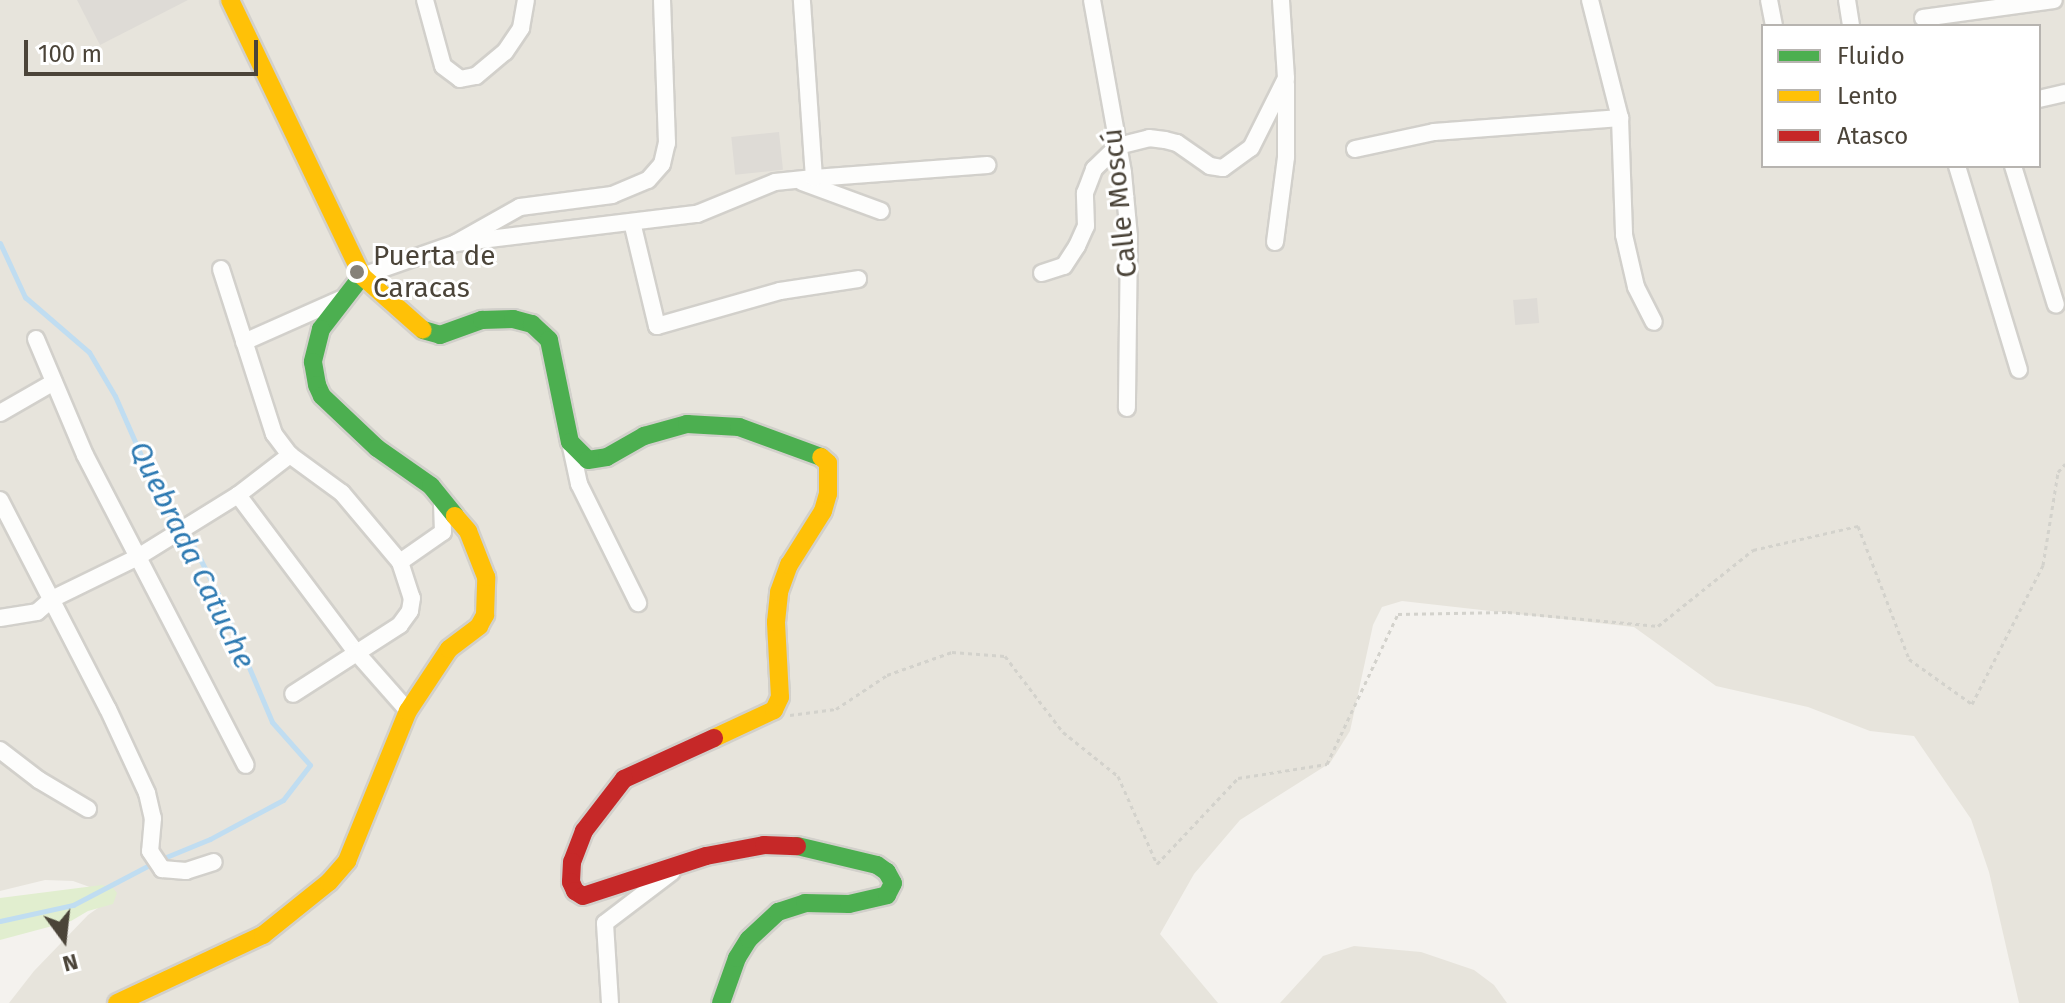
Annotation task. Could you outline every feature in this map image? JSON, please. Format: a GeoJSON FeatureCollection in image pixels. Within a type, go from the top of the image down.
{"type":"FeatureCollection","features":[{"type":"Feature","properties":{"kind":"street"},"geometry":{"type":"LineString","coordinates":[[425,0],[443,66],[460,79],[476,76],[505,52],[521,28],[526,0]]}},
{"type":"Feature","properties":{"kind":"street"},"geometry":{"type":"LineString","coordinates":[[117,1003],[263,935],[329,882],[347,861],[408,711],[449,649],[479,626],[485,615],[486,577],[468,531],[441,497],[377,448],[322,396],[313,362],[321,329],[362,276],[456,243],[520,207],[612,195],[637,186],[656,171],[662,164],[667,143],[662,0]]}},
{"type":"Feature","properties":{"kind":"street"},"geometry":{"type":"LineString","coordinates":[[802,0],[805,179]]}},
{"type":"Feature","properties":{"kind":"street","name":"Calle Moscú"},"geometry":{"type":"LineString","coordinates":[[1092,0],[1118,146],[1129,236],[1127,408]]}},
{"type":"Feature","properties":{"kind":"street"},"geometry":{"type":"LineString","coordinates":[[1275,242],[1286,157],[1286,78],[1281,0]]}},
{"type":"Feature","properties":{"kind":"street"},"geometry":{"type":"LineString","coordinates":[[1590,0],[1620,118],[1624,235],[1636,287],[1654,322]]}},
{"type":"Feature","properties":{"kind":"street"},"geometry":{"type":"LineString","coordinates":[[1769,0],[1774,24]]}},
{"type":"Feature","properties":{"kind":"street"},"geometry":{"type":"LineString","coordinates":[[1847,0],[1851,24]]}},
{"type":"Feature","properties":{"kind":"street"},"geometry":{"type":"LineString","coordinates":[[1920,0],[1924,22],[2054,0]]}},
{"type":"Feature","properties":{"kind":"street"},"geometry":{"type":"LineString","coordinates":[[236,4],[362,276],[426,332],[440,335],[482,320],[513,319],[532,324],[549,340],[579,484],[638,603]]}},
{"type":"Feature","properties":{"kind":"street"},"geometry":{"type":"LineString","coordinates":[[1042,273],[1064,266],[1077,246],[1086,226],[1085,193],[1094,169],[1118,146],[1149,138],[1165,140],[1177,143],[1210,166],[1223,168],[1251,148],[1286,78]]}},
{"type":"Feature","properties":{"kind":"street"},"geometry":{"type":"LineString","coordinates":[[2041,99],[2065,93]]}},
{"type":"Feature","properties":{"kind":"street"},"geometry":{"type":"LineString","coordinates":[[1355,149],[1434,132],[1620,118]]}},
{"type":"Feature","properties":{"kind":"street"},"geometry":{"type":"LineString","coordinates":[[456,243],[697,214],[775,182],[988,165]]}},
{"type":"Feature","properties":{"kind":"street"},"geometry":{"type":"LineString","coordinates":[[1958,168],[2019,370]]}},
{"type":"Feature","properties":{"kind":"street"},"geometry":{"type":"LineString","coordinates":[[2014,168],[2056,305]]}},
{"type":"Feature","properties":{"kind":"street"},"geometry":{"type":"LineString","coordinates":[[805,179],[881,211]]}},
{"type":"Feature","properties":{"kind":"street"},"geometry":{"type":"LineString","coordinates":[[632,222],[657,326],[780,291],[858,279]]}},
{"type":"Feature","properties":{"kind":"street"},"geometry":{"type":"LineString","coordinates":[[221,269],[274,434],[290,455],[330,482],[400,562],[412,598],[410,611],[400,625],[293,694]]}},
{"type":"Feature","properties":{"kind":"street"},"geometry":{"type":"LineString","coordinates":[[244,342],[346,297]]}},
{"type":"Feature","properties":{"kind":"street"},"geometry":{"type":"LineString","coordinates":[[36,339],[85,455],[246,765]]}},
{"type":"Feature","properties":{"kind":"street"},"geometry":{"type":"LineString","coordinates":[[0,413],[54,382]]}},
{"type":"Feature","properties":{"kind":"street"},"geometry":{"type":"LineString","coordinates":[[570,442],[588,460],[607,457],[644,436],[687,424],[718,424],[739,427],[815,452],[828,463],[828,494],[823,511],[789,565],[779,592],[776,622],[780,697],[774,710],[761,719],[650,764],[624,779],[584,831],[572,862],[571,882],[575,891],[583,896],[683,864],[764,845],[797,846],[877,865],[887,872],[893,883],[887,895],[849,904],[805,903],[778,912],[749,939],[737,958],[721,1003]]}},
{"type":"Feature","properties":{"kind":"street"},"geometry":{"type":"LineString","coordinates":[[0,618],[37,612],[52,599],[138,557],[238,495],[290,455]]}},
{"type":"Feature","properties":{"kind":"street"},"geometry":{"type":"LineString","coordinates":[[238,495],[356,652],[408,711]]}},
{"type":"Feature","properties":{"kind":"street"},"geometry":{"type":"LineString","coordinates":[[400,562],[443,532],[441,497]]}},
{"type":"Feature","properties":{"kind":"street"},"geometry":{"type":"LineString","coordinates":[[0,500],[147,793],[153,818],[150,851],[162,869],[186,871],[214,862]]}},
{"type":"Feature","properties":{"kind":"street"},"geometry":{"type":"LineString","coordinates":[[0,750],[39,780],[88,809]]}},
{"type":"Feature","properties":{"kind":"street"},"geometry":{"type":"LineString","coordinates":[[610,1003],[605,923],[683,864]]}},
{"type":"Feature","properties":{"kind":"path"},"geometry":{"type":"LineString","coordinates":[[761,719],[836,709],[887,675],[952,652],[1005,656],[1063,732],[1118,776],[1157,864],[1238,778],[1327,764],[1398,614],[1508,612],[1658,626],[1753,550],[1858,526],[1909,659],[1972,704],[2043,565],[2058,472],[2065,464]]}},
{"type":"Feature","properties":{"kind":"shaded area"},"geometry":{"type":"Polygon","coordinates":[[[0,0],[2065,0],[2065,1003],[2019,1003],[1989,872],[1971,819],[1914,736],[1870,731],[1808,707],[1716,686],[1634,627],[1402,601],[1382,607],[1373,625],[1350,731],[1330,763],[1240,820],[1194,874],[1160,934],[1218,1003],[9,1003],[34,971],[88,915],[115,896],[73,881],[45,880],[0,891],[0,0]]]}},
{"type":"Feature","properties":{"kind":"shaded area"},"geometry":{"type":"Polygon","coordinates":[[[1354,946],[1421,952],[1474,970],[1494,985],[1507,1003],[1280,1003],[1323,956],[1354,946]]]}},
{"type":"Feature","properties":{"kind":"green space"},"geometry":{"type":"Polygon","coordinates":[[[102,885],[113,888],[117,893],[113,904],[88,911],[71,921],[0,940],[0,898],[102,885]]]}},
{"type":"Feature","properties":{"kind":"building"},"geometry":{"type":"Polygon","coordinates":[[[77,0],[188,0],[100,45],[77,0]]]}},
{"type":"Feature","properties":{"kind":"building"},"geometry":{"type":"Polygon","coordinates":[[[779,132],[783,170],[735,175],[731,137],[779,132]]]}},
{"type":"Feature","properties":{"kind":"building"},"geometry":{"type":"Polygon","coordinates":[[[1537,298],[1539,323],[1515,325],[1513,300],[1537,298]]]}},
{"type":"Feature","properties":{"kind":"waterway","name":"Quebrada Catuche"},"geometry":{"type":"LineString","coordinates":[[0,243],[25,297],[89,352],[115,396],[165,510],[193,545],[218,594],[272,722],[310,765],[283,800],[210,839],[164,858]]}},
{"type":"Feature","properties":{"kind":"waterway","name":"Quebrada Catuche"},"geometry":{"type":"LineString","coordinates":[[0,921],[73,905],[153,863]]}},
{"type":"Feature","properties":{"kind":"traffic: fast"},"geometry":{"type":"LineString","coordinates":[[362,276],[321,329],[313,362],[317,385],[322,396],[377,448],[431,486],[455,516]]}},
{"type":"Feature","properties":{"kind":"traffic: fast"},"geometry":{"type":"LineString","coordinates":[[423,330],[440,335],[482,320],[513,319],[532,324],[549,340],[570,442],[588,460],[607,457],[644,436],[687,424],[739,427],[821,457]]}},
{"type":"Feature","properties":{"kind":"traffic: fast"},"geometry":{"type":"LineString","coordinates":[[721,1003],[737,958],[749,939],[778,912],[805,903],[849,904],[887,895],[893,883],[887,872],[877,865],[797,846]]}},
{"type":"Feature","properties":{"kind":"traffic: slow"},"geometry":{"type":"LineString","coordinates":[[230,0],[362,276],[423,330]]}},
{"type":"Feature","properties":{"kind":"traffic: slow"},"geometry":{"type":"LineString","coordinates":[[714,738],[774,710],[780,697],[776,622],[779,592],[789,565],[823,511],[828,494],[828,463],[821,457]]}},
{"type":"Feature","properties":{"kind":"traffic: slow"},"geometry":{"type":"LineString","coordinates":[[117,1003],[263,935],[329,882],[347,861],[408,711],[449,649],[479,626],[485,615],[486,577],[468,531],[455,516]]}},
{"type":"Feature","properties":{"kind":"traffic: jam"},"geometry":{"type":"LineString","coordinates":[[714,738],[624,779],[584,831],[572,862],[571,882],[575,891],[583,896],[706,856],[764,845],[797,846]]}},
{"type":"Feature","properties":{"kind":"place","name":"Puerta de Caracas"},"geometry":{"type":"Point","coordinates":[357,272]}}]}
